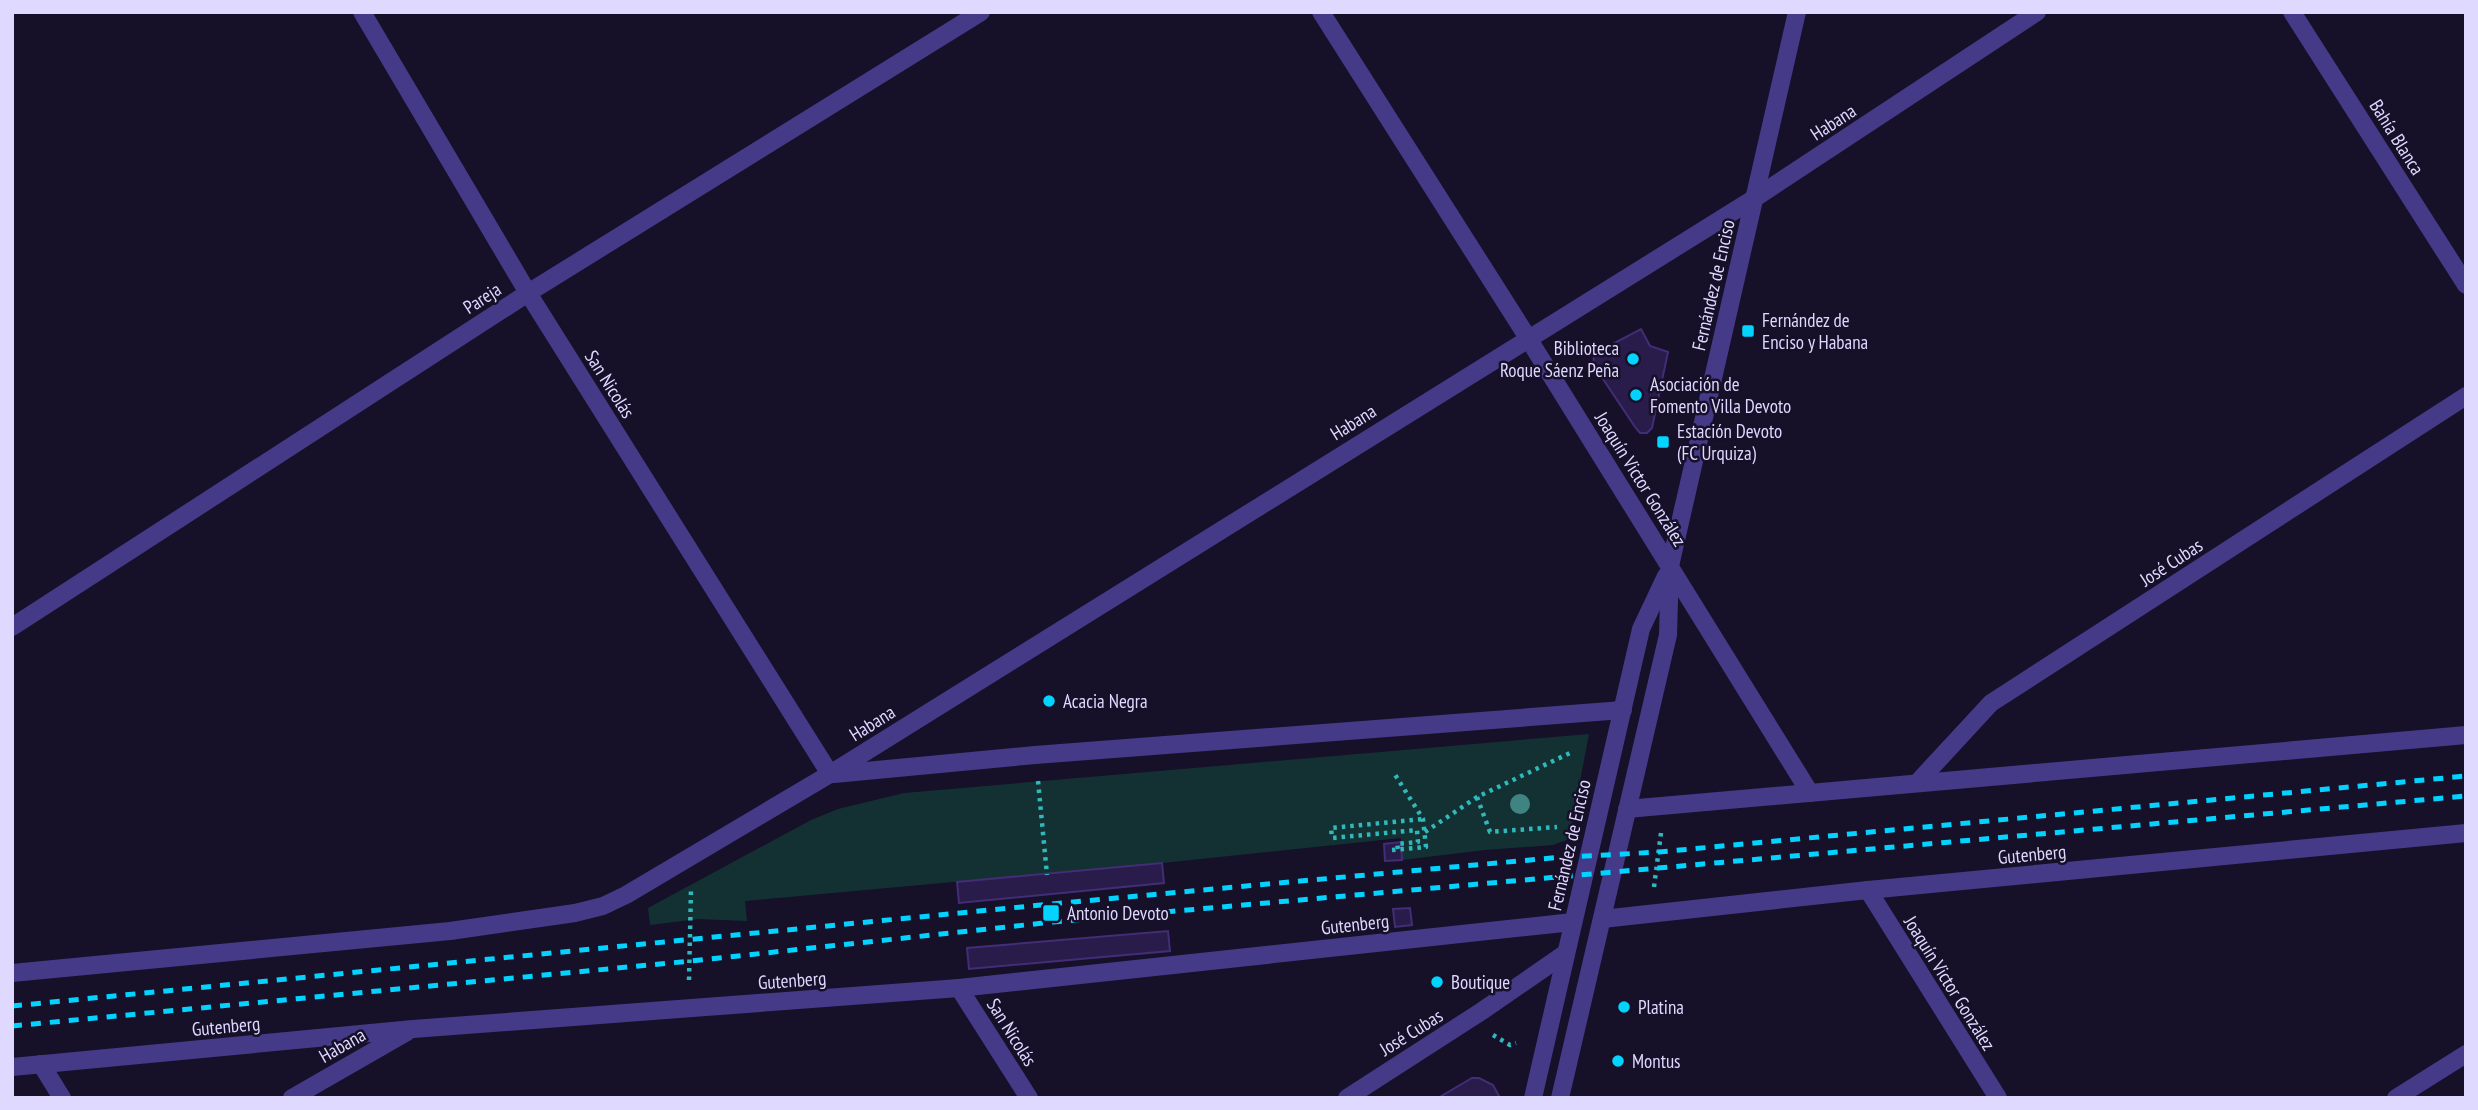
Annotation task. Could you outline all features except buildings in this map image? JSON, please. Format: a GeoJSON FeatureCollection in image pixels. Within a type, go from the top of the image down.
{"type":"FeatureCollection","features":[{"type":"Feature","properties":{"kind":"street","name":"San Nicolás"},"geometry":{"type":"LineString","coordinates":[[362,12],[528,293],[830,774]]}},
{"type":"Feature","properties":{"kind":"street","name":"Pareja"},"geometry":{"type":"LineString","coordinates":[[12,627],[528,293],[981,12]]}},
{"type":"Feature","properties":{"kind":"street","name":"Joaquín Victor González"},"geometry":{"type":"LineString","coordinates":[[1321,12],[1528,338],[1810,793]]}},
{"type":"Feature","properties":{"kind":"street","name":"Fernández de Enciso"},"geometry":{"type":"LineString","coordinates":[[1533,1098],[1642,629],[1670,566],[1797,12]]}},
{"type":"Feature","properties":{"kind":"street","name":"Habana"},"geometry":{"type":"LineString","coordinates":[[12,973],[450,931],[575,914],[603,906],[830,774],[1755,198],[2037,12]]}},
{"type":"Feature","properties":{"kind":"street","name":"Bahía Blanca"},"geometry":{"type":"LineString","coordinates":[[2292,12],[2466,285]]}},
{"type":"Feature","properties":{"kind":"street","name":"José Cubas"},"geometry":{"type":"LineString","coordinates":[[1917,783],[1991,703],[2466,396]]}},
{"type":"Feature","properties":{"kind":"street","name":"Fernández de Enciso"},"geometry":{"type":"LineString","coordinates":[[1560,1098],[1668,635],[1670,566]]}},
{"type":"Feature","properties":{"kind":"street"},"geometry":{"type":"LineString","coordinates":[[830,774],[1063,753],[1623,710]]}},
{"type":"Feature","properties":{"kind":"street"},"geometry":{"type":"LineString","coordinates":[[1627,809],[2466,735]]}},
{"type":"Feature","properties":{"kind":"street","name":"Gutenberg"},"geometry":{"type":"LineString","coordinates":[[1602,919],[1868,890],[2466,833]]}},
{"type":"Feature","properties":{"kind":"street","name":"Joaquín Victor González"},"geometry":{"type":"LineString","coordinates":[[1868,890],[1998,1098]]}},
{"type":"Feature","properties":{"kind":"street","name":"Gutenberg"},"geometry":{"type":"LineString","coordinates":[[12,1067],[413,1029],[959,988],[1573,922]]}},
{"type":"Feature","properties":{"kind":"street","name":"José Cubas"},"geometry":{"type":"LineString","coordinates":[[1346,1098],[1482,1011],[1566,953]]}},
{"type":"Feature","properties":{"kind":"street","name":"San Nicolás"},"geometry":{"type":"LineString","coordinates":[[959,988],[1029,1098]]}},
{"type":"Feature","properties":{"kind":"street","name":"Habana"},"geometry":{"type":"LineString","coordinates":[[292,1098],[413,1029]]}},
{"type":"Feature","properties":{"kind":"street"},"geometry":{"type":"LineString","coordinates":[[2396,1098],[2466,1054]]}},
{"type":"Feature","properties":{"kind":"street"},"geometry":{"type":"LineString","coordinates":[[41,1064],[62,1098]]}},
{"type":"Feature","properties":{"kind":"path"},"geometry":{"type":"LineString","coordinates":[[1425,832],[1477,797],[1570,753]]}},
{"type":"Feature","properties":{"kind":"path"},"geometry":{"type":"LineString","coordinates":[[1394,773],[1423,819],[1426,847],[1395,849],[1396,844],[1418,842],[1417,830],[1332,838],[1331,828],[1423,819]]}},
{"type":"Feature","properties":{"kind":"path"},"geometry":{"type":"LineString","coordinates":[[1038,780],[1047,875]]}},
{"type":"Feature","properties":{"kind":"path"},"geometry":{"type":"LineString","coordinates":[[1477,797],[1490,832],[1557,827]]}},
{"type":"Feature","properties":{"kind":"path"},"geometry":{"type":"LineString","coordinates":[[1654,888],[1663,822]]}},
{"type":"Feature","properties":{"kind":"path"},"geometry":{"type":"LineString","coordinates":[[690,1009],[691,889]]}},
{"type":"Feature","properties":{"kind":"green space"},"geometry":{"type":"Polygon","coordinates":[[[1589,734],[1569,839],[1553,845],[1402,860],[1401,838],[745,901],[747,921],[698,919],[650,925],[648,908],[811,820],[838,809],[904,793],[1589,734]]]}},
{"type":"Feature","properties":{"kind":"railway"},"geometry":{"type":"LineString","coordinates":[[12,1006],[1051,904],[1551,858],[1659,852],[2466,776]]}},
{"type":"Feature","properties":{"kind":"railway"},"geometry":{"type":"LineString","coordinates":[[12,1026],[691,961],[1053,922],[2466,796]]}},
{"type":"Feature","properties":{"kind":"place","name":"Fernández de Enciso y Habana"},"geometry":{"type":"Point","coordinates":[1748,331]}},
{"type":"Feature","properties":{"kind":"place","name":"Biblioteca Roque Sáenz Peña"},"geometry":{"type":"Point","coordinates":[1633,359]}},
{"type":"Feature","properties":{"kind":"place","name":"Asociación de Fomento Villa Devoto"},"geometry":{"type":"Point","coordinates":[1636,395]}},
{"type":"Feature","properties":{"kind":"place","name":"Estación Devoto (FC Urquiza)"},"geometry":{"type":"Point","coordinates":[1663,442]}},
{"type":"Feature","properties":{"kind":"place","name":"Acacia Negra"},"geometry":{"type":"Point","coordinates":[1049,701]}},
{"type":"Feature","properties":{"kind":"place","name":"Antonio Devoto"},"geometry":{"type":"Point","coordinates":[1051,913]}},
{"type":"Feature","properties":{"kind":"place","name":"Boutique"},"geometry":{"type":"Point","coordinates":[1437,982]}},
{"type":"Feature","properties":{"kind":"place","name":"Platina"},"geometry":{"type":"Point","coordinates":[1624,1007]}},
{"type":"Feature","properties":{"kind":"place","name":"Montus"},"geometry":{"type":"Point","coordinates":[1618,1061]}}]}
